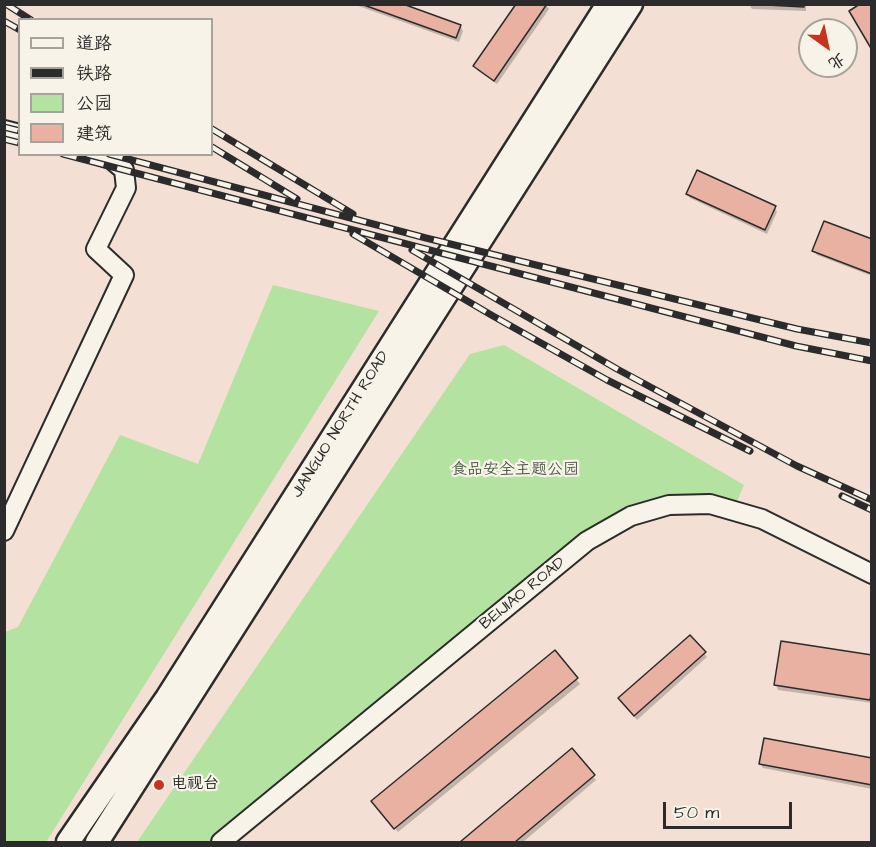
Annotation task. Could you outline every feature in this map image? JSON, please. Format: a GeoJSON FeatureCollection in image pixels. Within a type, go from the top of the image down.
{"type":"FeatureCollection","features":[{"type":"Feature","properties":{"kind":"main road","name":"JIANGUO NORTH ROAD"},"geometry":{"type":"LineString","coordinates":[[68,843],[167,698],[608,4]]}},
{"type":"Feature","properties":{"kind":"main road","name":"JIANGUO NORTH ROAD"},"geometry":{"type":"LineString","coordinates":[[98,843],[631,4]]}},
{"type":"Feature","properties":{"kind":"street"},"geometry":{"type":"LineString","coordinates":[[4,531],[124,274],[96,249],[126,188],[124,170],[111,159],[101,156]]}},
{"type":"Feature","properties":{"kind":"street","name":"BEIJIAO ROAD"},"geometry":{"type":"LineString","coordinates":[[221,843],[587,541],[631,516],[669,505],[710,504],[762,519],[872,574]]}},
{"type":"Feature","properties":{"kind":"green space"},"geometry":{"type":"Polygon","coordinates":[[[273,285],[379,311],[46,842],[5,842],[5,632],[18,627],[120,435],[198,464],[273,285]]]}},
{"type":"Feature","properties":{"kind":"green space","name":"食品安全主题公园"},"geometry":{"type":"Polygon","coordinates":[[[504,345],[744,485],[737,501],[647,500],[211,842],[137,842],[470,354],[504,345]]]}},
{"type":"Feature","properties":{"kind":"building"},"geometry":{"type":"Polygon","coordinates":[[[361,4],[403,4],[461,25],[456,38],[361,4]]]}},
{"type":"Feature","properties":{"kind":"building"},"geometry":{"type":"Polygon","coordinates":[[[516,4],[547,4],[494,81],[473,66],[516,4]]]}},
{"type":"Feature","properties":{"kind":"building"},"geometry":{"type":"Polygon","coordinates":[[[748,4],[804,4],[804,7],[748,4]]]}},
{"type":"Feature","properties":{"kind":"building"},"geometry":{"type":"Polygon","coordinates":[[[860,4],[872,4],[872,50],[858,26],[858,18],[853,18],[849,11],[860,4]]]}},
{"type":"Feature","properties":{"kind":"building"},"geometry":{"type":"Polygon","coordinates":[[[697,170],[776,206],[765,230],[686,194],[697,170]]]}},
{"type":"Feature","properties":{"kind":"building"},"geometry":{"type":"Polygon","coordinates":[[[824,221],[872,239],[872,274],[812,251],[824,221]]]}},
{"type":"Feature","properties":{"kind":"building"},"geometry":{"type":"Polygon","coordinates":[[[690,635],[706,652],[634,716],[618,698],[690,635]]]}},
{"type":"Feature","properties":{"kind":"building"},"geometry":{"type":"Polygon","coordinates":[[[781,641],[872,655],[870,700],[774,685],[781,641]]]}},
{"type":"Feature","properties":{"kind":"building"},"geometry":{"type":"Polygon","coordinates":[[[555,650],[578,678],[394,829],[371,801],[555,650]]]}},
{"type":"Feature","properties":{"kind":"building"},"geometry":{"type":"Polygon","coordinates":[[[764,738],[872,758],[872,785],[759,764],[764,738]]]}},
{"type":"Feature","properties":{"kind":"building"},"geometry":{"type":"Polygon","coordinates":[[[572,748],[595,775],[515,842],[460,842],[572,748]]]}},
{"type":"Feature","properties":{"kind":"railway"},"geometry":{"type":"LineString","coordinates":[[6,4],[28,18]]}},
{"type":"Feature","properties":{"kind":"railway"},"geometry":{"type":"LineString","coordinates":[[4,21],[18,29]]}},
{"type":"Feature","properties":{"kind":"railway"},"geometry":{"type":"LineString","coordinates":[[4,127],[18,130]]}},
{"type":"Feature","properties":{"kind":"railway"},"geometry":{"type":"LineString","coordinates":[[213,130],[353,214]]}},
{"type":"Feature","properties":{"kind":"railway"},"geometry":{"type":"LineString","coordinates":[[4,139],[18,142]]}},
{"type":"Feature","properties":{"kind":"railway"},"geometry":{"type":"LineString","coordinates":[[213,148],[297,199]]}},
{"type":"Feature","properties":{"kind":"railway"},"geometry":{"type":"LineString","coordinates":[[71,156],[796,346],[872,361]]}},
{"type":"Feature","properties":{"kind":"railway"},"geometry":{"type":"LineString","coordinates":[[117,156],[426,238],[797,329],[872,343]]}},
{"type":"Feature","properties":{"kind":"railway"},"geometry":{"type":"LineString","coordinates":[[353,234],[607,380],[750,451]]}},
{"type":"Feature","properties":{"kind":"railway"},"geometry":{"type":"LineString","coordinates":[[412,250],[617,369],[797,466],[872,500]]}},
{"type":"Feature","properties":{"kind":"railway"},"geometry":{"type":"LineString","coordinates":[[842,496],[872,510]]}},
{"type":"Feature","properties":{"kind":"place","name":"电视台"},"geometry":{"type":"Point","coordinates":[159,785]}}]}
